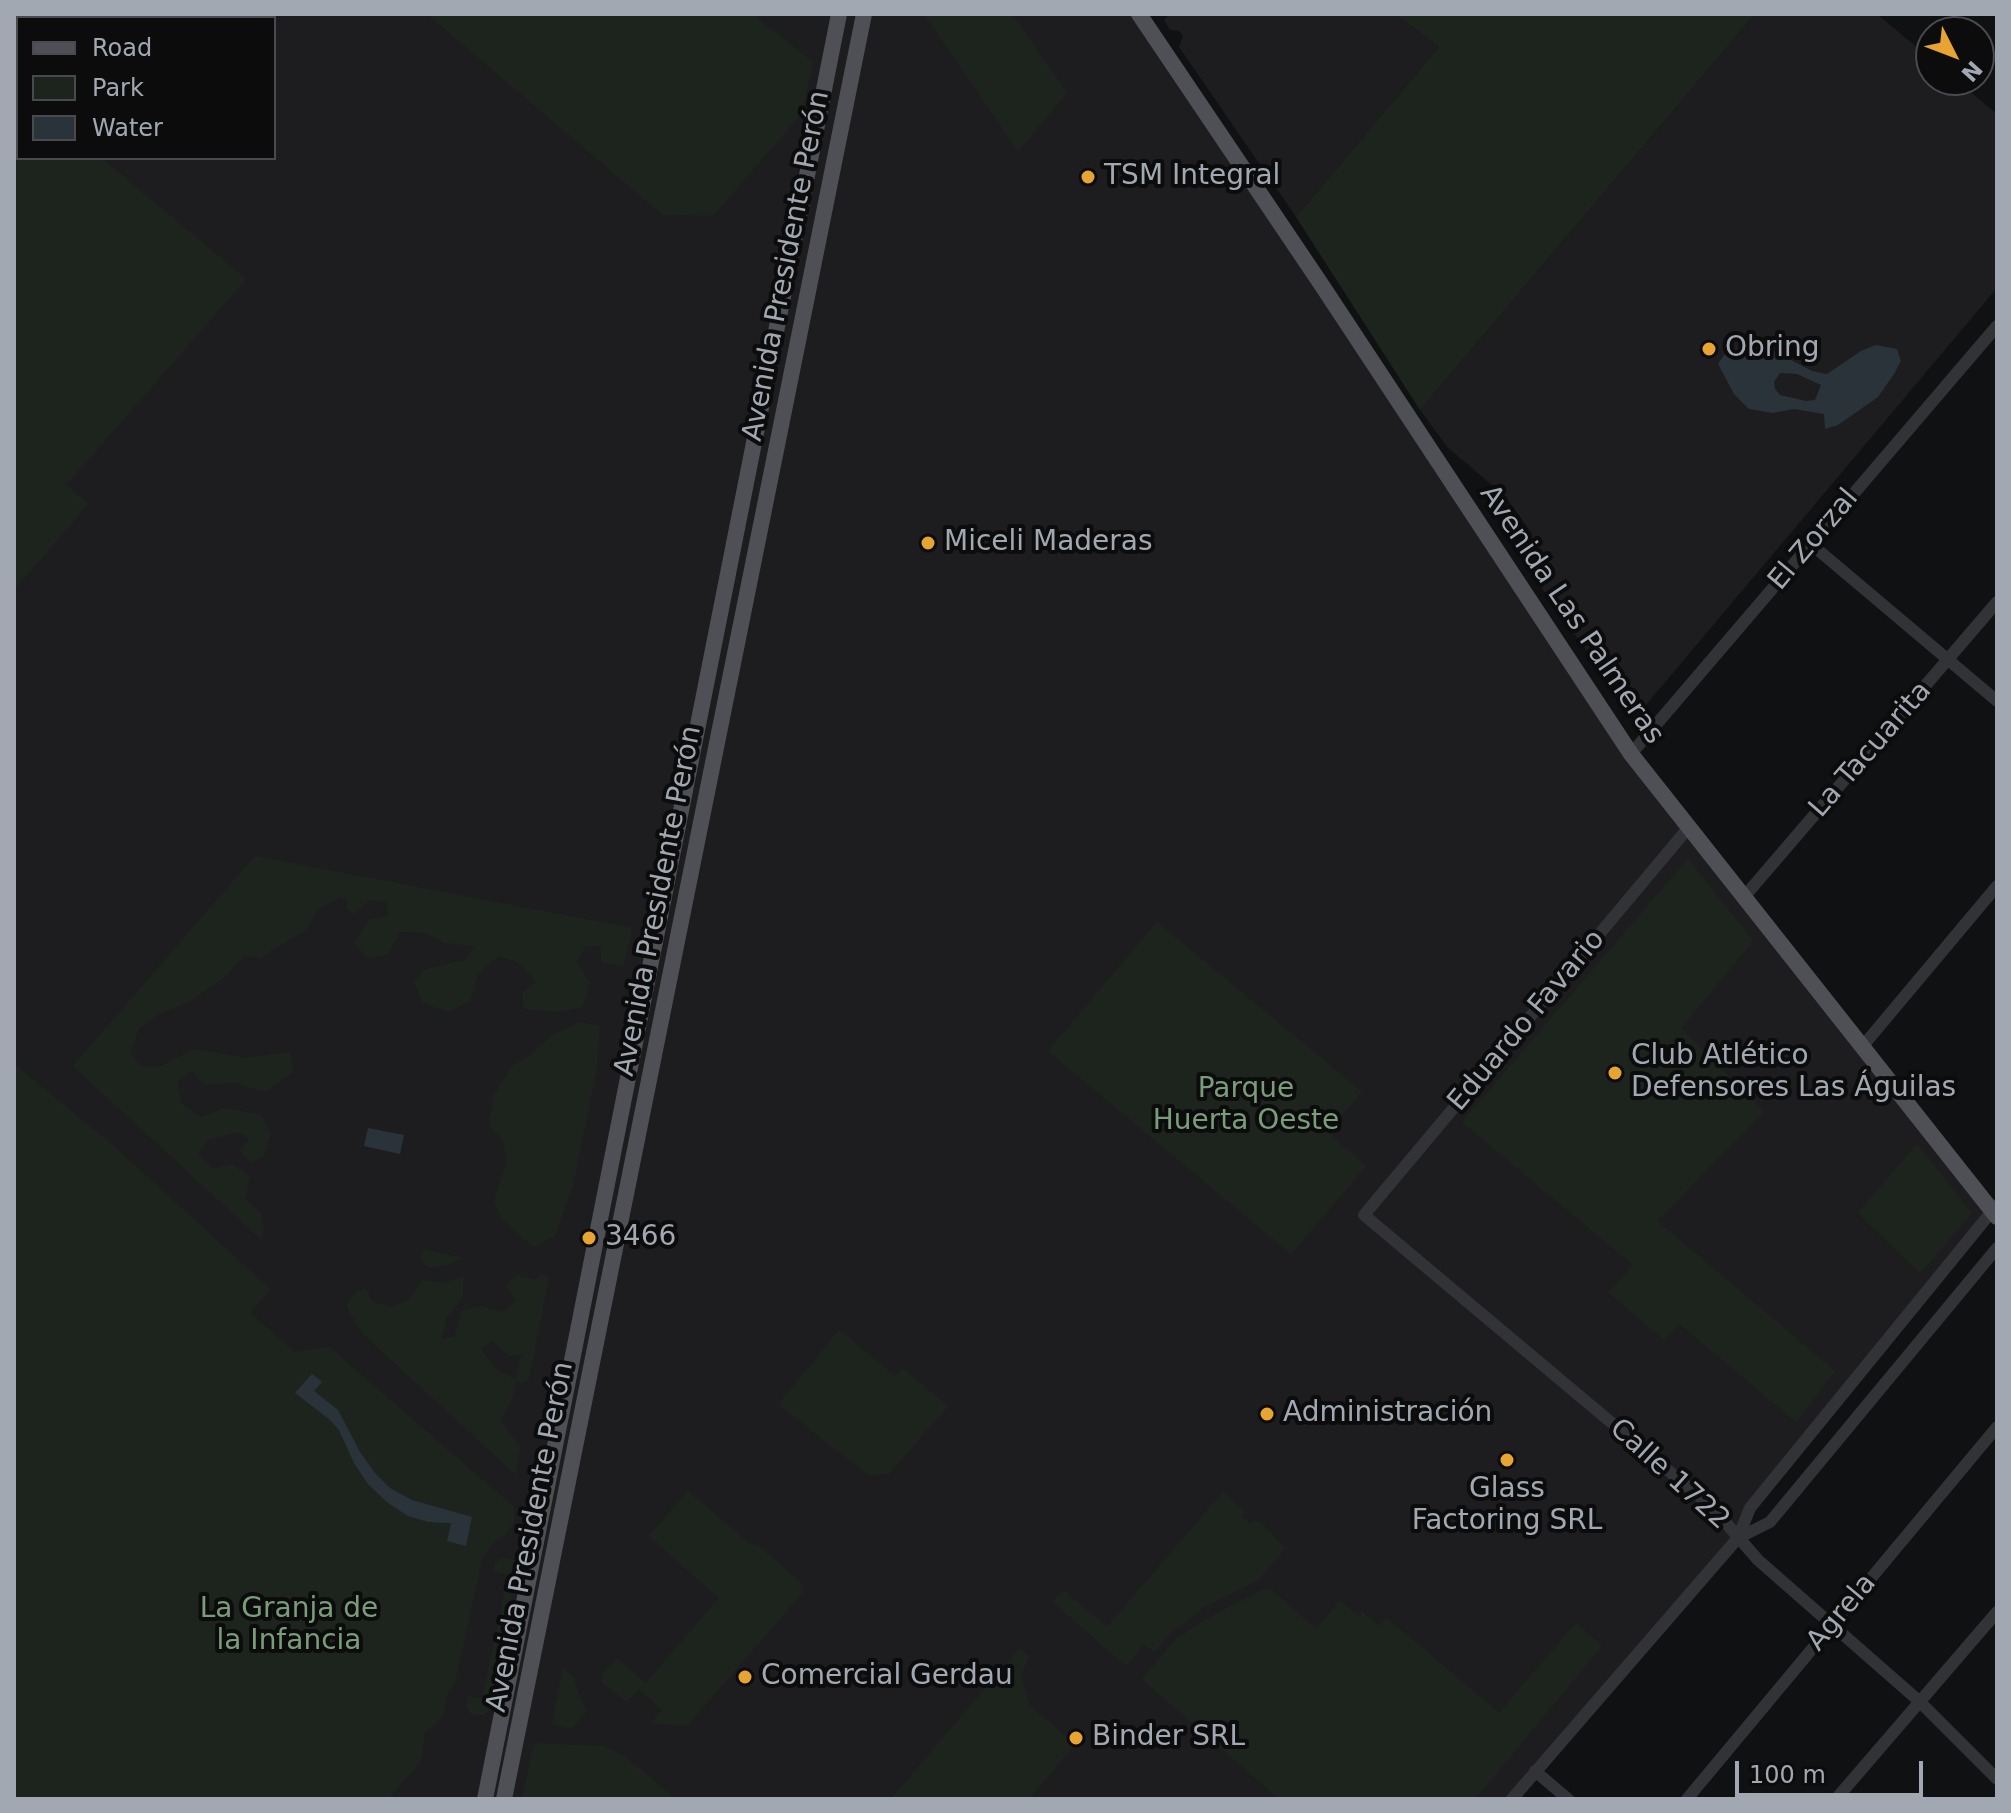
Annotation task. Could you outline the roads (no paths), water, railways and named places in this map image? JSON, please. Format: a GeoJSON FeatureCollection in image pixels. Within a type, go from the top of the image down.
{"type":"FeatureCollection","features":[{"type":"Feature","properties":{"kind":"main road","name":"Avenida Presidente Perón"},"geometry":{"type":"LineString","coordinates":[[485,1799],[839,14]]}},
{"type":"Feature","properties":{"kind":"main road","name":"Avenida Presidente Perón"},"geometry":{"type":"LineString","coordinates":[[504,1799],[864,14]]}},
{"type":"Feature","properties":{"kind":"main road","name":"Avenida Las Palmeras"},"geometry":{"type":"LineString","coordinates":[[1139,14],[1631,754],[1995,1211]]}},
{"type":"Feature","properties":{"kind":"street","name":"El Zorzal"},"geometry":{"type":"LineString","coordinates":[[1631,754],[1995,331]]}},
{"type":"Feature","properties":{"kind":"street"},"geometry":{"type":"LineString","coordinates":[[1811,544],[1997,701]]}},
{"type":"Feature","properties":{"kind":"street","name":"La Tacuarita"},"geometry":{"type":"LineString","coordinates":[[1744,897],[1997,602]]}},
{"type":"Feature","properties":{"kind":"street","name":"Eduardo Favario"},"geometry":{"type":"LineString","coordinates":[[1364,1215],[1689,827]]}},
{"type":"Feature","properties":{"kind":"street"},"geometry":{"type":"LineString","coordinates":[[1862,1047],[1997,886]]}},
{"type":"Feature","properties":{"kind":"street"},"geometry":{"type":"LineString","coordinates":[[1512,1799],[1738,1538],[1750,1508],[1995,1211]]}},
{"type":"Feature","properties":{"kind":"street","name":"Calle 1722"},"geometry":{"type":"LineString","coordinates":[[1364,1215],[1713,1508],[1758,1560],[1919,1701],[1997,1779]]}},
{"type":"Feature","properties":{"kind":"street"},"geometry":{"type":"LineString","coordinates":[[1738,1538],[1770,1522],[1997,1248]]}},
{"type":"Feature","properties":{"kind":"street","name":"Agrela"},"geometry":{"type":"LineString","coordinates":[[1687,1799],[1997,1427]]}},
{"type":"Feature","properties":{"kind":"street"},"geometry":{"type":"LineString","coordinates":[[1836,1799],[1997,1612]]}},
{"type":"Feature","properties":{"kind":"street"},"geometry":{"type":"LineString","coordinates":[[1535,1771],[1568,1799]]}},
{"type":"Feature","properties":{"kind":"water"},"geometry":{"type":"Polygon","coordinates":[[[1876,345],[1897,349],[1901,361],[1878,397],[1838,425],[1825,429],[1824,414],[1794,409],[1773,413],[1749,409],[1734,394],[1718,364],[1727,351],[1743,347],[1770,349],[1812,371],[1827,374],[1861,351],[1876,345]],[[1780,373],[1774,382],[1775,389],[1780,395],[1815,400],[1821,385],[1797,374],[1780,373]]]}},
{"type":"Feature","properties":{"kind":"water"},"geometry":{"type":"Polygon","coordinates":[[[368,1128],[404,1135],[400,1154],[364,1146],[368,1128]]]}},
{"type":"Feature","properties":{"kind":"water"},"geometry":{"type":"Polygon","coordinates":[[[312,1374],[322,1382],[314,1391],[338,1410],[360,1452],[390,1488],[412,1500],[472,1517],[466,1546],[447,1541],[451,1523],[428,1522],[408,1516],[368,1484],[339,1430],[295,1393],[312,1374]]]}},
{"type":"Feature","properties":{"kind":"place","name":"TSM Integral"},"geometry":{"type":"Point","coordinates":[1088,177]}},
{"type":"Feature","properties":{"kind":"place","name":"Obring"},"geometry":{"type":"Point","coordinates":[1709,349]}},
{"type":"Feature","properties":{"kind":"place","name":"Miceli Maderas"},"geometry":{"type":"Point","coordinates":[928,543]}},
{"type":"Feature","properties":{"kind":"place","name":"Club Atlético Defensores Las Águilas"},"geometry":{"type":"Point","coordinates":[1615,1073]}},
{"type":"Feature","properties":{"kind":"place","name":"3466"},"geometry":{"type":"Point","coordinates":[589,1238]}},
{"type":"Feature","properties":{"kind":"place","name":"Administración"},"geometry":{"type":"Point","coordinates":[1267,1414]}},
{"type":"Feature","properties":{"kind":"place","name":"Glass Factoring SRL"},"geometry":{"type":"Point","coordinates":[1507,1460]}},
{"type":"Feature","properties":{"kind":"place","name":"Comercial Gerdau"},"geometry":{"type":"Point","coordinates":[745,1677]}},
{"type":"Feature","properties":{"kind":"place","name":"Binder SRL"},"geometry":{"type":"Point","coordinates":[1076,1738]}},
{"type":"Feature","properties":{"kind":"park label","name":"Parque Huerta Oeste"},"geometry":{"type":"Point","coordinates":[1246,1106]}},
{"type":"Feature","properties":{"kind":"park label","name":"La Granja de la Infancia"},"geometry":{"type":"Point","coordinates":[289,1626]}}]}
